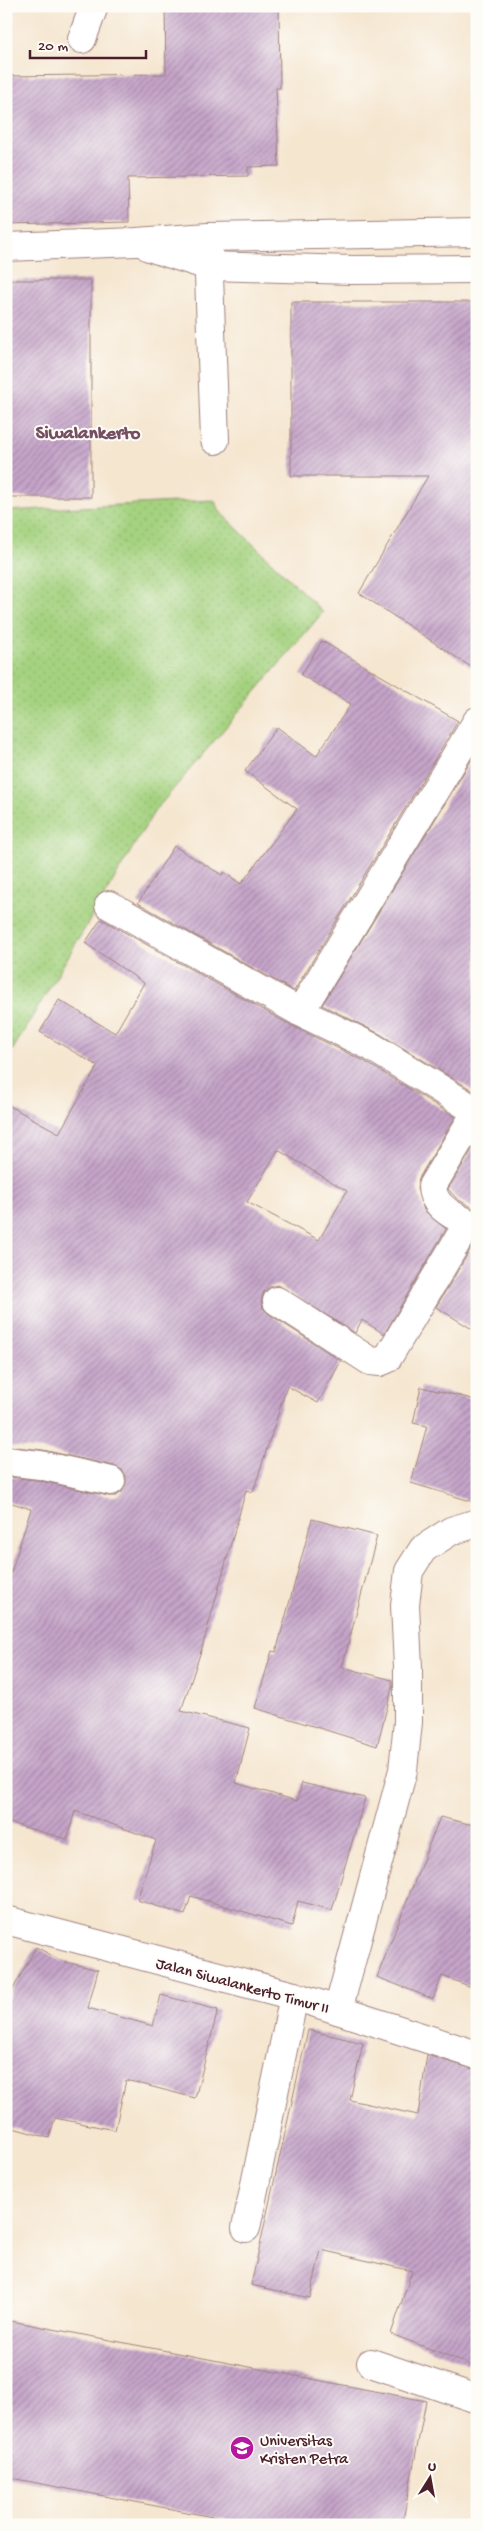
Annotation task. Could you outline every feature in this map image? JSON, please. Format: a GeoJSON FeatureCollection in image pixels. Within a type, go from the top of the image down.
{"type":"FeatureCollection","features":[{"type":"Feature","properties":{"kind":"street"},"geometry":{"type":"LineString","coordinates":[[82,39],[94,6]]}},
{"type":"Feature","properties":{"kind":"street"},"geometry":{"type":"LineString","coordinates":[[6,247],[208,237],[477,232]]}},
{"type":"Feature","properties":{"kind":"street"},"geometry":{"type":"LineString","coordinates":[[352,235],[353,270]]}},
{"type":"Feature","properties":{"kind":"street"},"geometry":{"type":"LineString","coordinates":[[208,237],[214,440]]}},
{"type":"Feature","properties":{"kind":"street"},"geometry":{"type":"LineString","coordinates":[[136,242],[208,266],[353,270],[477,268]]}},
{"type":"Feature","properties":{"kind":"street"},"geometry":{"type":"LineString","coordinates":[[300,1012],[477,721]]}},
{"type":"Feature","properties":{"kind":"street"},"geometry":{"type":"LineString","coordinates":[[109,906],[300,1012],[372,1047],[477,1111],[432,1186],[432,1195],[438,1204],[472,1225],[387,1359],[380,1362],[370,1361],[277,1301]]}},
{"type":"Feature","properties":{"kind":"street"},"geometry":{"type":"LineString","coordinates":[[6,1461],[40,1465],[111,1481]]}},
{"type":"Feature","properties":{"kind":"street"},"geometry":{"type":"LineString","coordinates":[[338,2010],[403,1770],[408,1722],[408,1667],[404,1605],[409,1570],[423,1549],[451,1531],[477,1523]]}},
{"type":"Feature","properties":{"kind":"street","name":"Jalan Siwalankerto Timur II"},"geometry":{"type":"LineString","coordinates":[[6,1920],[294,1996],[477,2055]]}},
{"type":"Feature","properties":{"kind":"street"},"geometry":{"type":"LineString","coordinates":[[246,2228],[294,1996]]}},
{"type":"Feature","properties":{"kind":"street"},"geometry":{"type":"LineString","coordinates":[[371,2363],[477,2399]]}},
{"type":"Feature","properties":{"kind":"green space"},"geometry":{"type":"Polygon","coordinates":[[[214,500],[221,513],[323,612],[154,812],[6,1061],[6,511],[214,500]]]}},
{"type":"Feature","properties":{"kind":"building"},"geometry":{"type":"Polygon","coordinates":[[[165,6],[279,6],[280,88],[276,88],[279,166],[248,167],[248,176],[128,178],[129,222],[6,225],[6,76],[166,74],[165,6]]]}},
{"type":"Feature","properties":{"kind":"building"},"geometry":{"type":"Polygon","coordinates":[[[6,280],[91,280],[91,497],[6,497],[6,280]]]}},
{"type":"Feature","properties":{"kind":"building"},"geometry":{"type":"Polygon","coordinates":[[[291,302],[477,302],[477,671],[359,593],[428,476],[291,476],[291,302]]]}},
{"type":"Feature","properties":{"kind":"building"},"geometry":{"type":"Polygon","coordinates":[[[322,641],[458,721],[294,991],[138,903],[174,846],[222,875],[224,872],[241,884],[297,809],[245,771],[277,727],[316,756],[351,704],[301,675],[322,641]]]}},
{"type":"Feature","properties":{"kind":"building"},"geometry":{"type":"Polygon","coordinates":[[[477,751],[477,1093],[380,1034],[322,1005],[477,751]]]}},
{"type":"Feature","properties":{"kind":"building"},"geometry":{"type":"Polygon","coordinates":[[[101,919],[292,1026],[364,1061],[455,1117],[419,1178],[417,1188],[424,1210],[446,1229],[384,1334],[362,1320],[355,1333],[278,1285],[269,1287],[264,1292],[261,1300],[263,1308],[269,1314],[341,1361],[318,1403],[287,1386],[253,1492],[246,1490],[202,1648],[181,1711],[250,1728],[236,1783],[297,1801],[302,1783],[365,1798],[332,1910],[298,1901],[292,1926],[191,1896],[185,1915],[137,1900],[156,1840],[75,1811],[67,1839],[6,1822],[6,1588],[31,1509],[6,1501],[9,1477],[37,1480],[108,1496],[116,1496],[122,1492],[126,1484],[126,1476],[122,1470],[114,1466],[43,1450],[6,1446],[6,1104],[59,1133],[98,1066],[40,1032],[59,1000],[115,1033],[144,983],[85,943],[101,919]],[[278,1150],[247,1202],[319,1240],[347,1191],[278,1150]]]}},
{"type":"Feature","properties":{"kind":"building"},"geometry":{"type":"Polygon","coordinates":[[[477,1142],[477,1210],[457,1199],[448,1189],[477,1142]]]}},
{"type":"Feature","properties":{"kind":"building"},"geometry":{"type":"Polygon","coordinates":[[[475,1242],[477,1242],[477,1332],[436,1307],[475,1242]]]}},
{"type":"Feature","properties":{"kind":"building"},"geometry":{"type":"Polygon","coordinates":[[[421,1387],[477,1400],[477,1503],[411,1483],[427,1426],[413,1423],[421,1387]]]}},
{"type":"Feature","properties":{"kind":"building"},"geometry":{"type":"Polygon","coordinates":[[[312,1519],[377,1536],[342,1667],[392,1680],[392,1688],[377,1746],[255,1708],[272,1651],[276,1652],[312,1519]]]}},
{"type":"Feature","properties":{"kind":"building"},"geometry":{"type":"Polygon","coordinates":[[[440,1817],[477,1826],[477,1989],[442,1976],[433,1999],[377,1977],[440,1817]]]}},
{"type":"Feature","properties":{"kind":"building"},"geometry":{"type":"Polygon","coordinates":[[[36,1947],[62,1961],[98,1970],[88,2008],[153,2026],[161,1995],[218,2010],[195,2098],[126,2080],[115,2130],[55,2118],[49,2138],[6,2126],[6,2002],[36,1947]]]}},
{"type":"Feature","properties":{"kind":"building"},"geometry":{"type":"Polygon","coordinates":[[[308,2030],[363,2043],[350,2100],[418,2115],[427,2055],[477,2070],[477,2367],[391,2334],[412,2271],[321,2250],[310,2298],[251,2285],[308,2030]]]}},
{"type":"Feature","properties":{"kind":"building"},"geometry":{"type":"Polygon","coordinates":[[[6,2320],[426,2401],[402,2525],[254,2525],[6,2477],[6,2320]]]}},
{"type":"Feature","properties":{"kind":"place","name":"Universitas Kristen Petra"},"geometry":{"type":"Point","coordinates":[242,2448]}},
{"type":"Feature","properties":{"kind":"district","name":"Siwalankerto"},"geometry":{"type":"Point","coordinates":[88,431]}}]}
